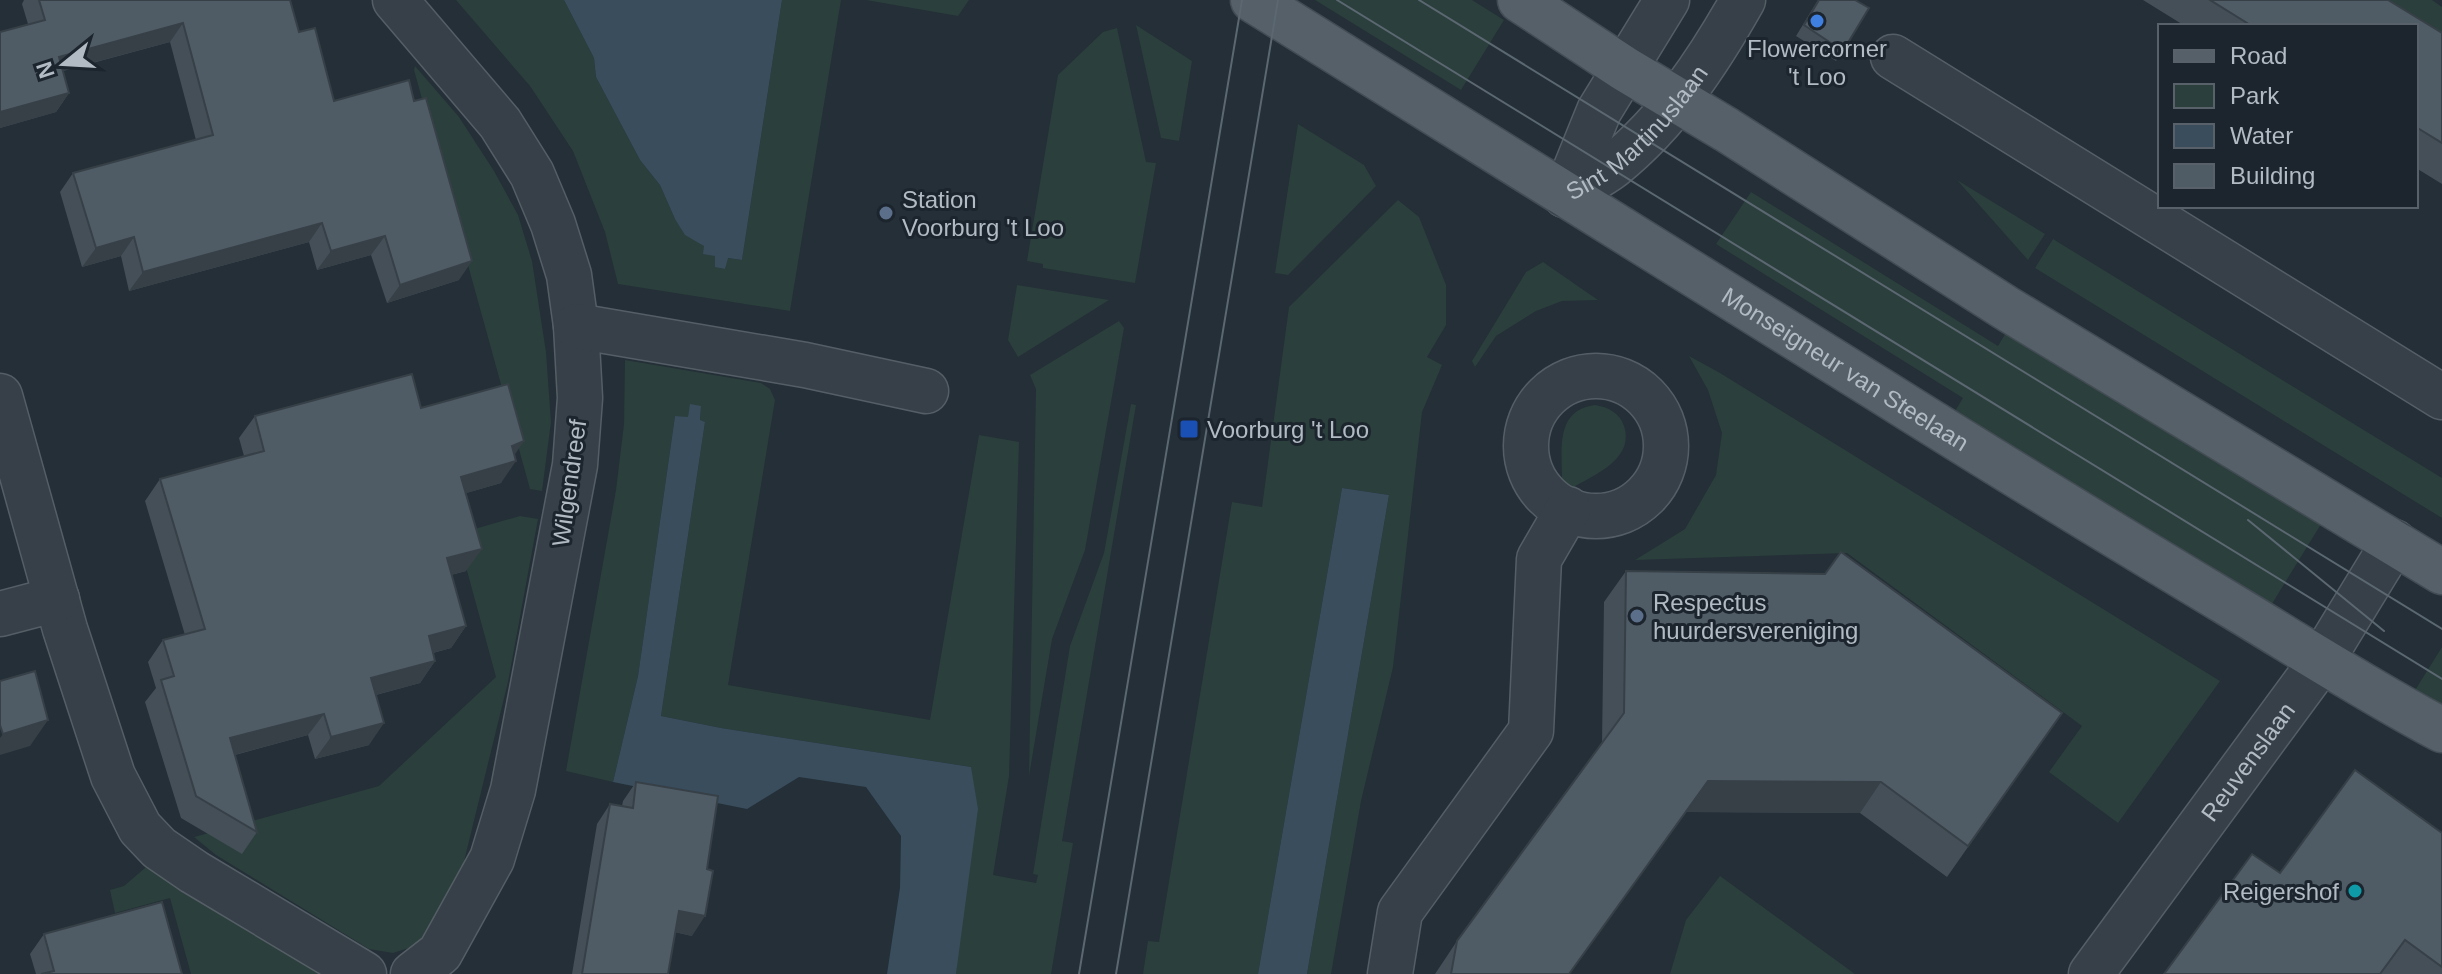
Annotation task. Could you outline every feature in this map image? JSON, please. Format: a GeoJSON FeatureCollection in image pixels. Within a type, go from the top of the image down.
{"type":"FeatureCollection","features":[{"type":"Feature","properties":{"kind":"main road","name":"Monseigneur van Steelaan"},"geometry":{"type":"LineString","coordinates":[[1253,0],[1565,195],[1654,247],[2008,471],[2385,700],[2442,730]]}},
{"type":"Feature","properties":{"kind":"main road"},"geometry":{"type":"LineString","coordinates":[[1520,0],[2006,308],[2442,572]]}},
{"type":"Feature","properties":{"kind":"street","name":"Wilgendreef"},"geometry":{"type":"LineString","coordinates":[[395,0],[500,123],[532,174],[553,224],[569,275],[576,326],[580,398],[575,465],[513,790],[492,859],[433,967]]}},
{"type":"Feature","properties":{"kind":"street","name":"Sint Martinuslaan"},"geometry":{"type":"LineString","coordinates":[[1565,195],[1599,111],[1667,0]]}},
{"type":"Feature","properties":{"kind":"street","name":"Sint Martinuslaan"},"geometry":{"type":"LineString","coordinates":[[1565,195],[1610,168],[1644,139],[1679,101],[1743,0]]}},
{"type":"Feature","properties":{"kind":"street"},"geometry":{"type":"LineString","coordinates":[[1893,57],[2442,397]]}},
{"type":"Feature","properties":{"kind":"street"},"geometry":{"type":"LineString","coordinates":[[576,326],[805,365],[926,391]]}},
{"type":"Feature","properties":{"kind":"street"},"geometry":{"type":"LineString","coordinates":[[0,396],[57,599],[113,776],[140,828],[159,848],[194,872],[364,974]]}},
{"type":"Feature","properties":{"kind":"street"},"geometry":{"type":"LineString","coordinates":[[1390,974],[1400,912],[1531,731],[1539,559],[1568,509]]}},
{"type":"Feature","properties":{"kind":"street","name":"Reuvenslaan"},"geometry":{"type":"LineString","coordinates":[[2091,974],[2322,660],[2394,542]]}},
{"type":"Feature","properties":{"kind":"street"},"geometry":{"type":"LineString","coordinates":[[0,614],[57,599]]}},
{"type":"Feature","properties":{"kind":"green space"},"geometry":{"type":"Polygon","coordinates":[[[456,0],[564,0],[594,58],[596,77],[640,160],[660,185],[675,219],[715,256],[720,268],[725,269],[727,258],[742,260],[782,0],[841,0],[790,311],[618,284],[605,232],[573,151],[530,86],[456,0]]]}},
{"type":"Feature","properties":{"kind":"green space"},"geometry":{"type":"Polygon","coordinates":[[[866,0],[969,0],[958,16],[866,0]]]}},
{"type":"Feature","properties":{"kind":"green space"},"geometry":{"type":"Polygon","coordinates":[[[1315,0],[1472,0],[1504,20],[1461,90],[1315,0]]]}},
{"type":"Feature","properties":{"kind":"green space"},"geometry":{"type":"Polygon","coordinates":[[[2334,0],[2432,0],[2442,7],[2442,67],[2418,29],[2418,24],[2334,0]]]}},
{"type":"Feature","properties":{"kind":"green space"},"geometry":{"type":"Polygon","coordinates":[[[1136,25],[1192,61],[1179,141],[1161,138],[1136,25]]]}},
{"type":"Feature","properties":{"kind":"green space"},"geometry":{"type":"Polygon","coordinates":[[[1117,28],[1146,162],[1156,163],[1135,283],[1043,268],[1043,264],[1027,261],[1058,75],[1103,32],[1117,28]]]}},
{"type":"Feature","properties":{"kind":"green space"},"geometry":{"type":"Polygon","coordinates":[[[415,66],[459,117],[494,171],[518,215],[532,261],[546,352],[551,422],[542,491],[530,489],[415,66]]]}},
{"type":"Feature","properties":{"kind":"green space"},"geometry":{"type":"Polygon","coordinates":[[[1298,124],[1364,165],[1376,186],[1288,275],[1275,273],[1298,124]]]}},
{"type":"Feature","properties":{"kind":"green space"},"geometry":{"type":"Polygon","coordinates":[[[1957,180],[2045,234],[2028,260],[1957,180]]]}},
{"type":"Feature","properties":{"kind":"green space"},"geometry":{"type":"Polygon","coordinates":[[[1751,192],[1998,346],[2010,326],[2323,521],[2270,607],[1952,416],[1963,398],[1716,244],[1751,192]]]}},
{"type":"Feature","properties":{"kind":"green space"},"geometry":{"type":"Polygon","coordinates":[[[1398,200],[1419,217],[1446,285],[1446,325],[1427,357],[1442,365],[1422,412],[1393,667],[1361,801],[1331,974],[1307,974],[1389,495],[1342,488],[1258,974],[1143,974],[1148,941],[1159,942],[1232,502],[1262,507],[1289,307],[1398,200]]]}},
{"type":"Feature","properties":{"kind":"green space"},"geometry":{"type":"Polygon","coordinates":[[[2053,239],[2442,478],[2442,518],[2035,268],[2053,239]]]}},
{"type":"Feature","properties":{"kind":"green space"},"geometry":{"type":"Polygon","coordinates":[[[1543,262],[1598,300],[1562,301],[1536,311],[1496,336],[1475,367],[1472,361],[1526,272],[1543,262]]]}},
{"type":"Feature","properties":{"kind":"green space"},"geometry":{"type":"Polygon","coordinates":[[[1017,285],[1109,300],[1018,357],[1008,340],[1017,285]]]}},
{"type":"Feature","properties":{"kind":"green space"},"geometry":{"type":"Polygon","coordinates":[[[1119,321],[1124,328],[1085,550],[1052,639],[1029,776],[1036,389],[1030,375],[1119,321]]]}},
{"type":"Feature","properties":{"kind":"green space"},"geometry":{"type":"Polygon","coordinates":[[[1689,356],[2220,681],[2118,823],[2049,772],[2082,726],[1847,553],[1635,560],[1685,529],[1716,475],[1722,433],[1708,390],[1689,356]]]}},
{"type":"Feature","properties":{"kind":"green space"},"geometry":{"type":"Polygon","coordinates":[[[625,360],[761,383],[770,389],[775,400],[728,685],[930,720],[979,435],[1019,442],[1009,776],[993,875],[1036,883],[1038,875],[1033,874],[1070,646],[1104,553],[1131,404],[1136,405],[1062,841],[1073,843],[1051,974],[956,974],[971,767],[661,716],[705,422],[700,421],[701,407],[689,418],[675,416],[638,676],[613,782],[566,771],[616,490],[624,424],[625,360]]]}},
{"type":"Feature","properties":{"kind":"green space"},"geometry":{"type":"Polygon","coordinates":[[[1595,405],[1609,409],[1620,418],[1626,438],[1624,448],[1601,471],[1572,488],[1565,486],[1562,480],[1562,444],[1567,423],[1582,408],[1595,405]]]}},
{"type":"Feature","properties":{"kind":"green space"},"geometry":{"type":"Polygon","coordinates":[[[520,516],[538,519],[508,682],[457,890],[440,925],[418,945],[393,953],[369,949],[216,855],[194,837],[379,786],[496,677],[457,534],[520,516]]]}},
{"type":"Feature","properties":{"kind":"green space"},"geometry":{"type":"Polygon","coordinates":[[[2442,647],[2442,711],[2412,695],[2442,647]]]}},
{"type":"Feature","properties":{"kind":"green space"},"geometry":{"type":"Polygon","coordinates":[[[152,862],[320,974],[191,974],[170,898],[115,913],[110,890],[124,886],[152,862]]]}},
{"type":"Feature","properties":{"kind":"green space"},"geometry":{"type":"Polygon","coordinates":[[[1720,876],[1855,974],[1670,974],[1686,920],[1720,876]]]}},
{"type":"Feature","properties":{"kind":"water"},"geometry":{"type":"Polygon","coordinates":[[[564,0],[782,0],[742,260],[728,258],[725,269],[715,267],[715,256],[703,254],[704,246],[685,235],[660,185],[640,160],[596,77],[594,58],[564,0]]]}},
{"type":"Feature","properties":{"kind":"water"},"geometry":{"type":"Polygon","coordinates":[[[690,404],[701,406],[700,420],[705,422],[661,716],[971,767],[978,809],[956,974],[887,974],[900,888],[901,836],[866,787],[799,777],[747,809],[613,782],[638,676],[675,416],[688,417],[690,404]]]}},
{"type":"Feature","properties":{"kind":"water"},"geometry":{"type":"Polygon","coordinates":[[[1342,488],[1389,495],[1307,974],[1258,974],[1342,488]]]}},
{"type":"Feature","properties":{"kind":"building"},"geometry":{"type":"Polygon","coordinates":[[[39,0],[290,0],[299,32],[315,28],[334,101],[409,80],[414,101],[426,98],[472,261],[400,285],[385,236],[331,251],[322,223],[143,272],[134,237],[96,248],[73,173],[213,135],[183,23],[59,57],[69,93],[0,112],[0,32],[45,20],[39,0]]]}},
{"type":"Feature","properties":{"kind":"building"},"geometry":{"type":"Polygon","coordinates":[[[1819,0],[1855,0],[1869,8],[1843,51],[1804,25],[1819,0]]]}},
{"type":"Feature","properties":{"kind":"building"},"geometry":{"type":"Polygon","coordinates":[[[2210,0],[2388,0],[2442,33],[2442,143],[2418,128],[2418,24],[2249,24],[2210,0]]]}},
{"type":"Feature","properties":{"kind":"building"},"geometry":{"type":"Polygon","coordinates":[[[412,374],[421,408],[508,384],[524,441],[512,446],[516,461],[461,477],[482,549],[447,558],[466,626],[429,636],[435,661],[371,678],[384,723],[331,737],[324,714],[230,738],[257,832],[196,796],[161,680],[174,676],[163,640],[205,629],[160,479],[264,451],[255,416],[412,374]]]}},
{"type":"Feature","properties":{"kind":"building"},"geometry":{"type":"Polygon","coordinates":[[[1841,552],[2062,713],[1968,846],[1881,782],[1708,781],[1569,974],[1451,974],[1457,941],[1624,713],[1626,571],[1825,574],[1841,552]]]}},
{"type":"Feature","properties":{"kind":"building"},"geometry":{"type":"Polygon","coordinates":[[[35,671],[48,720],[3,734],[0,725],[0,681],[35,671]]]}},
{"type":"Feature","properties":{"kind":"building","name":"Reigershof"},"geometry":{"type":"Polygon","coordinates":[[[2355,770],[2442,833],[2442,967],[2405,940],[2380,974],[2164,974],[2252,854],[2280,873],[2355,770]]]}},
{"type":"Feature","properties":{"kind":"building"},"geometry":{"type":"Polygon","coordinates":[[[636,782],[718,796],[707,869],[713,871],[705,916],[679,911],[668,974],[582,974],[610,804],[633,808],[636,782]]]}},
{"type":"Feature","properties":{"kind":"building"},"geometry":{"type":"Polygon","coordinates":[[[162,902],[182,974],[41,974],[54,971],[44,934],[162,902]]]}},
{"type":"Feature","properties":{"kind":"tram line"},"geometry":{"type":"LineString","coordinates":[[1079,974],[1242,0]]}},
{"type":"Feature","properties":{"kind":"tram line"},"geometry":{"type":"LineString","coordinates":[[1116,974],[1278,0]]}},
{"type":"Feature","properties":{"kind":"tram line"},"geometry":{"type":"LineString","coordinates":[[1337,0],[2442,679]]}},
{"type":"Feature","properties":{"kind":"tram line"},"geometry":{"type":"LineString","coordinates":[[1419,0],[2442,629]]}},
{"type":"Feature","properties":{"kind":"tram line"},"geometry":{"type":"LineString","coordinates":[[2248,520],[2384,631]]}},
{"type":"Feature","properties":{"kind":"place","name":"Flowercorner 't Loo"},"geometry":{"type":"Point","coordinates":[1817,21]}},
{"type":"Feature","properties":{"kind":"place","name":"Station Voorburg 't Loo"},"geometry":{"type":"Point","coordinates":[886,213]}},
{"type":"Feature","properties":{"kind":"place","name":"Voorburg 't Loo"},"geometry":{"type":"Point","coordinates":[1189,429]}},
{"type":"Feature","properties":{"kind":"place","name":"Respectus huurdersvereniging"},"geometry":{"type":"Point","coordinates":[1637,616]}},
{"type":"Feature","properties":{"kind":"place","name":"Reigershof"},"geometry":{"type":"Point","coordinates":[2355,891]}}]}
